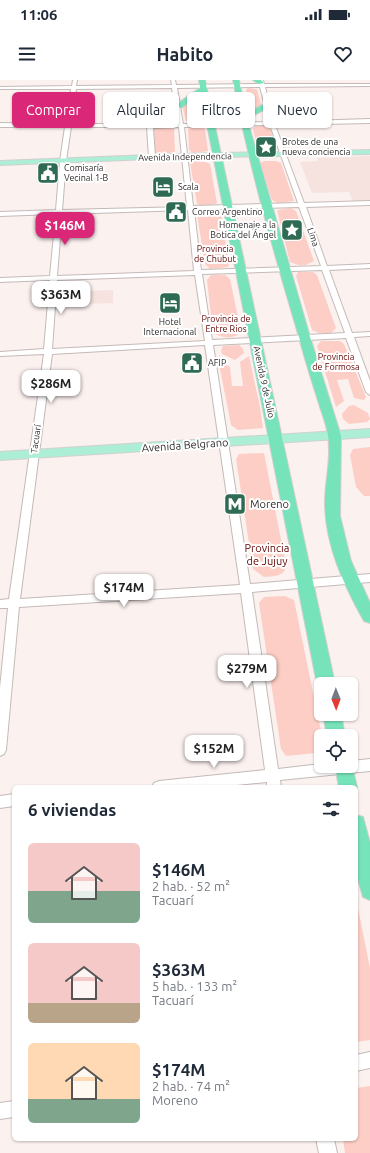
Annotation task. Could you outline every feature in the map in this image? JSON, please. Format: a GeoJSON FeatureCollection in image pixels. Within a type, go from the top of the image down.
{"type":"FeatureCollection","features":[{"type":"Feature","properties":{"kind":"highway"},"geometry":{"type":"LineString","coordinates":[[239,82],[240,92]]}},
{"type":"Feature","properties":{"kind":"highway"},"geometry":{"type":"LineString","coordinates":[[179,105],[201,84]]}},
{"type":"Feature","properties":{"kind":"highway","name":"Avenida 9 de Julio"},"geometry":{"type":"LineString","coordinates":[[211,128],[325,677]]}},
{"type":"Feature","properties":{"kind":"highway"},"geometry":{"type":"LineString","coordinates":[[246,128],[304,337],[336,436],[332,507],[334,521],[350,579],[370,617]]}},
{"type":"Feature","properties":{"kind":"highway"},"geometry":{"type":"LineString","coordinates":[[345,773],[348,785]]}},
{"type":"Feature","properties":{"kind":"highway"},"geometry":{"type":"LineString","coordinates":[[358,833],[370,890]]}},
{"type":"Feature","properties":{"kind":"main road","name":"Avenida Independencia"},"geometry":{"type":"LineString","coordinates":[[0,163],[184,156],[253,156],[370,152]]}},
{"type":"Feature","properties":{"kind":"main road","name":"Avenida Belgrano"},"geometry":{"type":"LineString","coordinates":[[0,456],[370,433]]}},
{"type":"Feature","properties":{"kind":"street","name":"Tacuarí"},"geometry":{"type":"LineString","coordinates":[[73,92],[75,80]]}},
{"type":"Feature","properties":{"kind":"street"},"geometry":{"type":"LineString","coordinates":[[172,80],[175,92]]}},
{"type":"Feature","properties":{"kind":"street"},"geometry":{"type":"LineString","coordinates":[[0,88],[174,86],[260,82],[367,83],[370,91]]}},
{"type":"Feature","properties":{"kind":"street","name":"Lima"},"geometry":{"type":"LineString","coordinates":[[260,82],[263,92]]}},
{"type":"Feature","properties":{"kind":"street"},"geometry":{"type":"LineString","coordinates":[[179,112],[198,272],[273,781]]}},
{"type":"Feature","properties":{"kind":"street"},"geometry":{"type":"LineString","coordinates":[[332,122],[370,122]]}},
{"type":"Feature","properties":{"kind":"street"},"geometry":{"type":"LineString","coordinates":[[0,125],[12,125]]}},
{"type":"Feature","properties":{"kind":"street"},"geometry":{"type":"LineString","coordinates":[[181,125],[187,125]]}},
{"type":"Feature","properties":{"kind":"street","name":"Tacuarí"},"geometry":{"type":"LineString","coordinates":[[0,750],[14,603],[48,351],[63,161],[68,128]]}},
{"type":"Feature","properties":{"kind":"street"},"geometry":{"type":"LineString","coordinates":[[150,128],[152,157]]}},
{"type":"Feature","properties":{"kind":"street","name":"Lima"},"geometry":{"type":"LineString","coordinates":[[274,128],[370,392]]}},
{"type":"Feature","properties":{"kind":"street"},"geometry":{"type":"LineString","coordinates":[[0,214],[370,203]]}},
{"type":"Feature","properties":{"kind":"street"},"geometry":{"type":"LineString","coordinates":[[0,280],[370,266]]}},
{"type":"Feature","properties":{"kind":"street"},"geometry":{"type":"LineString","coordinates":[[0,354],[370,334]]}},
{"type":"Feature","properties":{"kind":"street"},"geometry":{"type":"LineString","coordinates":[[0,604],[245,588],[370,578]]}},
{"type":"Feature","properties":{"kind":"street"},"geometry":{"type":"LineString","coordinates":[[358,766],[370,765]]}},
{"type":"Feature","properties":{"kind":"street"},"geometry":{"type":"LineString","coordinates":[[182,785],[250,779],[273,781],[314,773]]}},
{"type":"Feature","properties":{"kind":"street"},"geometry":{"type":"LineString","coordinates":[[0,802],[12,800]]}},
{"type":"Feature","properties":{"kind":"street"},"geometry":{"type":"LineString","coordinates":[[358,1063],[370,1060]]}},
{"type":"Feature","properties":{"kind":"street"},"geometry":{"type":"LineString","coordinates":[[0,1111],[12,1109]]}},
{"type":"Feature","properties":{"kind":"street"},"geometry":{"type":"LineString","coordinates":[[325,1141],[328,1153]]}},
{"type":"Feature","properties":{"kind":"shaded area"},"geometry":{"type":"Polygon","coordinates":[[[370,156],[370,201],[353,201],[349,192],[312,193],[300,162],[318,161],[317,158],[370,156]]]}},
{"type":"Feature","properties":{"kind":"shaded area"},"geometry":{"type":"Polygon","coordinates":[[[113,290],[113,303],[55,305],[57,292],[113,290]]]}},
{"type":"Feature","properties":{"kind":"green space"},"geometry":{"type":"Polygon","coordinates":[[[248,88],[257,89],[262,108],[255,110],[255,92],[246,92],[248,88]]]}},
{"type":"Feature","properties":{"kind":"green space"},"geometry":{"type":"Polygon","coordinates":[[[187,102],[187,121],[186,121],[182,105],[187,102]]]}},
{"type":"Feature","properties":{"kind":"green space"},"geometry":{"type":"Polygon","coordinates":[[[263,126],[263,128],[270,128],[277,149],[276,151],[264,152],[258,150],[253,129],[255,127],[263,126]]]}},
{"type":"Feature","properties":{"kind":"green space"},"geometry":{"type":"Polygon","coordinates":[[[154,128],[174,128],[175,153],[155,153],[154,128]]]}},
{"type":"Feature","properties":{"kind":"green space"},"geometry":{"type":"Polygon","coordinates":[[[188,129],[205,129],[208,151],[193,153],[189,150],[188,129]]]}},
{"type":"Feature","properties":{"kind":"green space"},"geometry":{"type":"Polygon","coordinates":[[[195,161],[204,161],[210,164],[217,203],[215,204],[202,206],[197,204],[190,163],[195,161]]]}},
{"type":"Feature","properties":{"kind":"green space"},"geometry":{"type":"Polygon","coordinates":[[[264,161],[276,161],[281,163],[294,201],[278,203],[272,200],[260,163],[264,161]]]}},
{"type":"Feature","properties":{"kind":"green space"},"geometry":{"type":"Polygon","coordinates":[[[291,208],[296,211],[314,261],[305,265],[297,265],[290,262],[277,210],[291,208]]]}},
{"type":"Feature","properties":{"kind":"green space","name":"Provincia de Chubut"},"geometry":{"type":"Polygon","coordinates":[[[215,211],[221,214],[229,264],[228,267],[210,269],[205,264],[197,214],[199,212],[215,211]]]}},
{"type":"Feature","properties":{"kind":"green space"},"geometry":{"type":"Polygon","coordinates":[[[298,272],[313,272],[317,275],[336,328],[331,333],[319,333],[312,330],[296,276],[298,272]]]}},
{"type":"Feature","properties":{"kind":"green space","name":"Provincia de Entre Rios"},"geometry":{"type":"Polygon","coordinates":[[[211,275],[225,275],[230,279],[241,332],[238,335],[224,337],[213,333],[207,280],[211,275]]]}},
{"type":"Feature","properties":{"kind":"green space","name":"Provincia de Formosa"},"geometry":{"type":"Polygon","coordinates":[[[321,341],[340,341],[344,344],[366,397],[364,400],[354,398],[348,379],[337,380],[344,401],[336,407],[317,346],[321,341]]]}},
{"type":"Feature","properties":{"kind":"green space"},"geometry":{"type":"Polygon","coordinates":[[[239,345],[243,349],[244,353],[235,360],[222,354],[221,350],[223,346],[239,345]]]}},
{"type":"Feature","properties":{"kind":"green space"},"geometry":{"type":"Polygon","coordinates":[[[249,356],[263,428],[238,430],[231,425],[218,359],[230,367],[232,386],[243,386],[240,362],[249,356]]]}},
{"type":"Feature","properties":{"kind":"green space","name":"Provincia de Formosa"},"geometry":{"type":"Polygon","coordinates":[[[354,405],[368,413],[370,419],[367,422],[349,424],[343,419],[342,414],[349,406],[354,405]]]}},
{"type":"Feature","properties":{"kind":"green space"},"geometry":{"type":"Polygon","coordinates":[[[370,447],[370,496],[364,496],[356,487],[350,455],[353,449],[370,447]]]}},
{"type":"Feature","properties":{"kind":"green space","name":"Provincia de Jujuy"},"geometry":{"type":"Polygon","coordinates":[[[264,453],[286,565],[284,572],[281,574],[264,577],[253,569],[236,459],[239,454],[264,453]]]}},
{"type":"Feature","properties":{"kind":"green space"},"geometry":{"type":"Polygon","coordinates":[[[285,596],[294,600],[314,697],[314,721],[319,721],[321,729],[314,729],[314,753],[286,756],[281,749],[259,603],[264,597],[285,596]]]}},
{"type":"Feature","properties":{"kind":"green space"},"geometry":{"type":"Polygon","coordinates":[[[358,908],[370,968],[370,1040],[358,1042],[358,908]]]}},
{"type":"Feature","properties":{"kind":"green space"},"geometry":{"type":"Polygon","coordinates":[[[370,1086],[370,1153],[345,1153],[343,1141],[358,1141],[358,1088],[370,1086]]]}},
{"type":"Feature","properties":{"kind":"place","name":"Brotes de una nueva conciencia"},"geometry":{"type":"Point","coordinates":[266,147]}},
{"type":"Feature","properties":{"kind":"place","name":"Comisaría Vecinal 1-B"},"geometry":{"type":"Point","coordinates":[48,173]}},
{"type":"Feature","properties":{"kind":"place","name":"Scala"},"geometry":{"type":"Point","coordinates":[163,187]}},
{"type":"Feature","properties":{"kind":"place","name":"Correo Argentino"},"geometry":{"type":"Point","coordinates":[176,212]}},
{"type":"Feature","properties":{"kind":"place","name":"Homenaje a la Botica del Ángel"},"geometry":{"type":"Point","coordinates":[292,230]}},
{"type":"Feature","properties":{"kind":"place","name":"Hotel Internacional"},"geometry":{"type":"Point","coordinates":[170,303]}},
{"type":"Feature","properties":{"kind":"place","name":"AFIP"},"geometry":{"type":"Point","coordinates":[192,363]}},
{"type":"Feature","properties":{"kind":"place","name":"Moreno"},"geometry":{"type":"Point","coordinates":[235,504]}}]}
